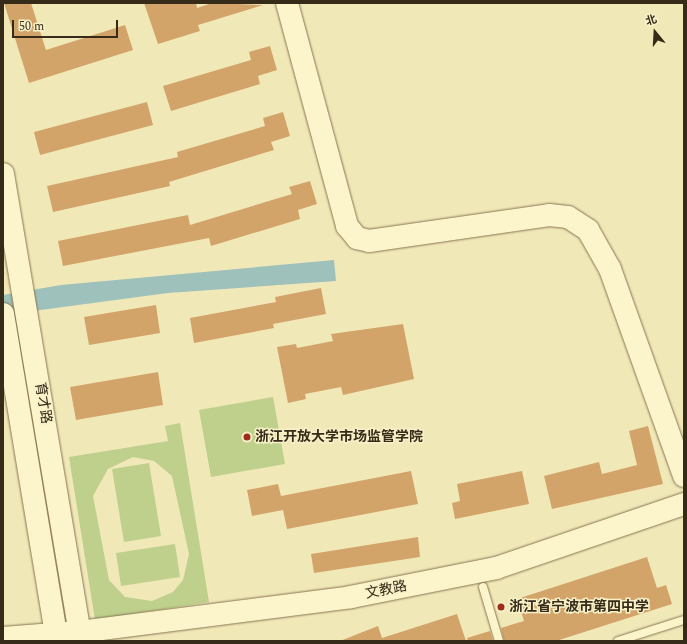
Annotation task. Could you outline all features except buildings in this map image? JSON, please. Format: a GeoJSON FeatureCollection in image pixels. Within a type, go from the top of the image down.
{"type":"FeatureCollection","features":[{"type":"Feature","properties":{"kind":"street"},"geometry":{"type":"LineString","coordinates":[[287,3],[346,226],[357,238],[369,241],[549,215],[568,217],[588,230],[610,269],[684,476]]}},
{"type":"Feature","properties":{"kind":"street","name":"育才路"},"geometry":{"type":"LineString","coordinates":[[3,174],[32,332],[80,637]]}},
{"type":"Feature","properties":{"kind":"street","name":"育才路"},"geometry":{"type":"LineString","coordinates":[[3,314],[56,638]]}},
{"type":"Feature","properties":{"kind":"street","name":"文教路"},"geometry":{"type":"LineString","coordinates":[[80,637],[352,597],[496,568],[684,504]]}},
{"type":"Feature","properties":{"kind":"street"},"geometry":{"type":"LineString","coordinates":[[3,638],[80,637]]}},
{"type":"Feature","properties":{"kind":"lane"},"geometry":{"type":"LineString","coordinates":[[483,587],[499,641]]}},
{"type":"Feature","properties":{"kind":"lane"},"geometry":{"type":"LineString","coordinates":[[618,641],[684,620]]}},
{"type":"Feature","properties":{"kind":"green space"},"geometry":{"type":"Polygon","coordinates":[[[273,397],[285,464],[211,477],[199,410],[273,397]]]}},
{"type":"Feature","properties":{"kind":"green space"},"geometry":{"type":"Polygon","coordinates":[[[180,423],[209,602],[95,620],[69,457],[168,441],[165,426],[180,423]],[[133,457],[108,469],[93,496],[109,580],[125,597],[152,601],[173,592],[183,580],[189,554],[172,476],[154,461],[133,457]]]}},
{"type":"Feature","properties":{"kind":"green space"},"geometry":{"type":"Polygon","coordinates":[[[149,463],[161,536],[124,542],[112,469],[149,463]]]}},
{"type":"Feature","properties":{"kind":"green space"},"geometry":{"type":"Polygon","coordinates":[[[175,544],[180,577],[121,586],[116,553],[175,544]]]}},
{"type":"Feature","properties":{"kind":"water"},"geometry":{"type":"Polygon","coordinates":[[[334,260],[336,281],[168,293],[3,315],[3,295],[61,285],[334,260]]]}},
{"type":"Feature","properties":{"kind":"place","name":"浙江开放大学市场监管学院"},"geometry":{"type":"Point","coordinates":[247,437]}},
{"type":"Feature","properties":{"kind":"place","name":"浙江省宁波市第四中学"},"geometry":{"type":"Point","coordinates":[501,607]}}]}
